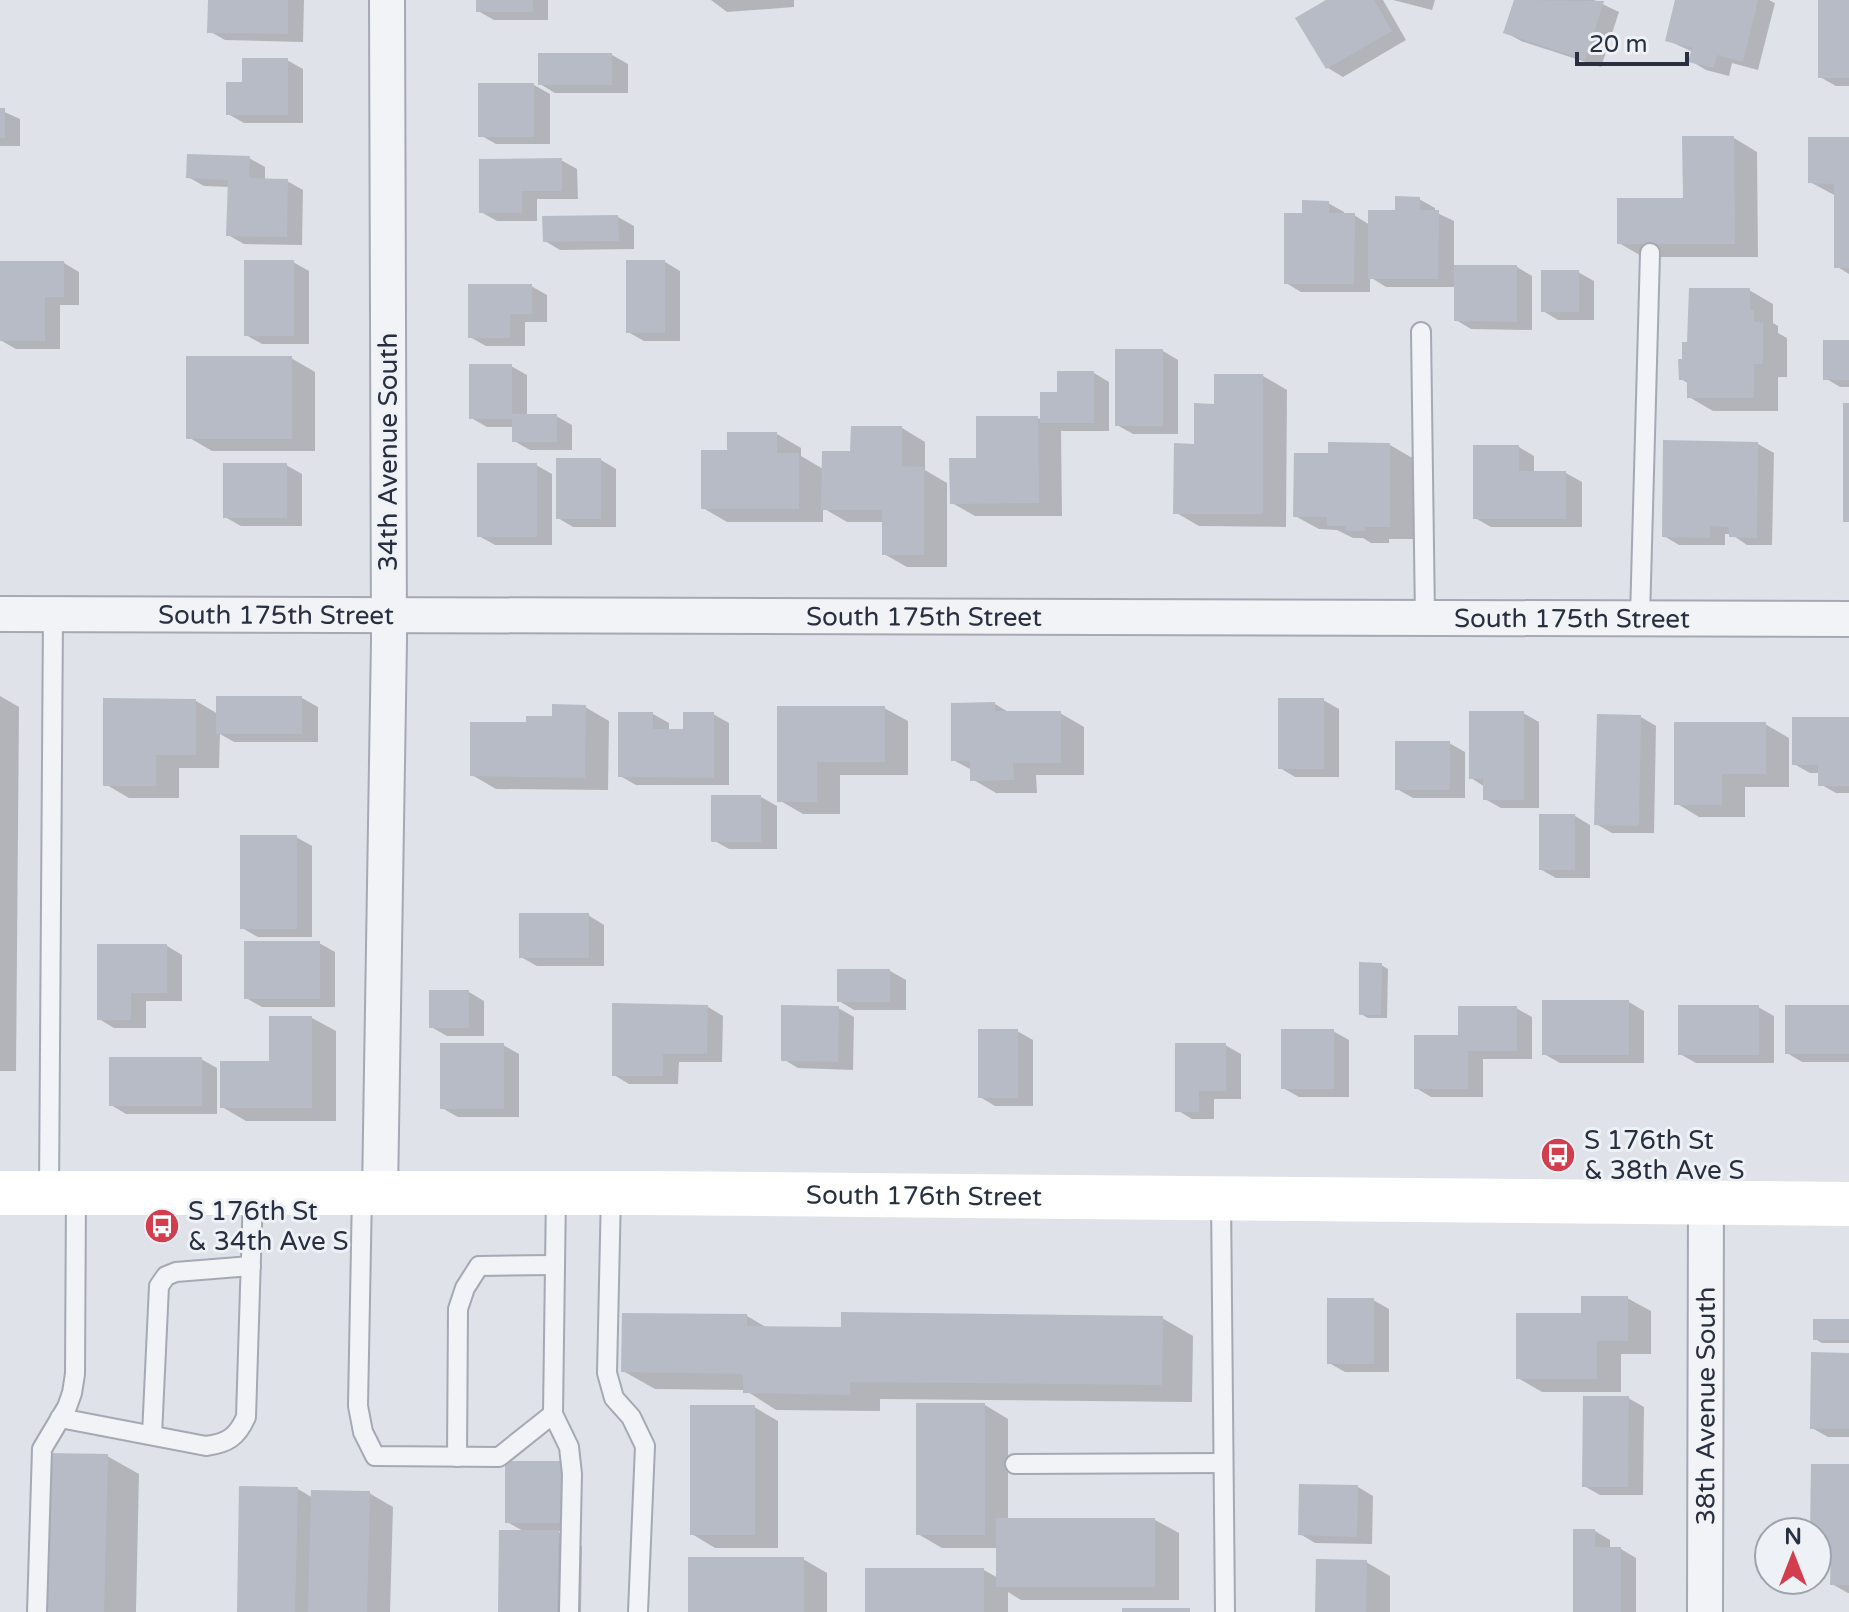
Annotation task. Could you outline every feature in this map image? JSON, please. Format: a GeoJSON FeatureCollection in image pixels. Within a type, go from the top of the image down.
{"type":"FeatureCollection","features":[{"type":"Feature","properties":{"kind":"street","name":"34th Avenue South"},"geometry":{"type":"LineString","coordinates":[[371,1193],[389,615],[387,0]]}},
{"type":"Feature","properties":{"kind":"street","name":"South 175th Street"},"geometry":{"type":"LineString","coordinates":[[0,614],[1849,619]]}},
{"type":"Feature","properties":{"kind":"street","name":"South 176th Street"},"geometry":{"type":"LineString","coordinates":[[0,1193],[611,1193],[1849,1204]]}},
{"type":"Feature","properties":{"kind":"street","name":"38th Avenue South"},"geometry":{"type":"LineString","coordinates":[[1705,1612],[1706,1201]]}},
{"type":"Feature","properties":{"kind":"lane"},"geometry":{"type":"LineString","coordinates":[[1640,618],[1650,253]]}},
{"type":"Feature","properties":{"kind":"lane"},"geometry":{"type":"LineString","coordinates":[[1421,332],[1425,618]]}},
{"type":"Feature","properties":{"kind":"lane"},"geometry":{"type":"LineString","coordinates":[[37,1612],[42,1449],[72,1393],[75,1374],[62,1193],[53,615]]}},
{"type":"Feature","properties":{"kind":"lane"},"geometry":{"type":"LineString","coordinates":[[60,1418],[206,1446],[223,1444],[241,1429],[246,1417],[253,1193]]}},
{"type":"Feature","properties":{"kind":"lane"},"geometry":{"type":"LineString","coordinates":[[371,1193],[358,1406],[363,1432],[375,1456],[499,1457],[553,1414]]}},
{"type":"Feature","properties":{"kind":"lane"},"geometry":{"type":"LineString","coordinates":[[556,1193],[553,1414],[569,1447],[572,1474],[569,1612]]}},
{"type":"Feature","properties":{"kind":"lane"},"geometry":{"type":"LineString","coordinates":[[611,1193],[607,1373],[614,1398],[631,1417],[645,1446],[638,1612]]}},
{"type":"Feature","properties":{"kind":"lane"},"geometry":{"type":"LineString","coordinates":[[1221,1198],[1225,1612]]}},
{"type":"Feature","properties":{"kind":"lane"},"geometry":{"type":"LineString","coordinates":[[457,1457],[458,1309],[465,1288],[479,1266],[555,1265]]}},
{"type":"Feature","properties":{"kind":"lane"},"geometry":{"type":"LineString","coordinates":[[152,1435],[159,1286],[166,1276],[176,1272],[251,1266]]}},
{"type":"Feature","properties":{"kind":"lane"},"geometry":{"type":"LineString","coordinates":[[1015,1464],[1223,1463]]}},
{"type":"Feature","properties":{"kind":"building"},"geometry":{"type":"Polygon","coordinates":[[[208,0],[288,0],[288,34],[207,33],[208,0]]]}},
{"type":"Feature","properties":{"kind":"building"},"geometry":{"type":"Polygon","coordinates":[[[476,0],[533,0],[533,12],[476,12],[476,0]]]}},
{"type":"Feature","properties":{"kind":"building"},"geometry":{"type":"Polygon","coordinates":[[[1326,0],[1374,0],[1392,31],[1326,69],[1295,18],[1326,0]]]}},
{"type":"Feature","properties":{"kind":"building"},"geometry":{"type":"Polygon","coordinates":[[[1514,0],[1604,1],[1585,60],[1503,33],[1514,0]]]}},
{"type":"Feature","properties":{"kind":"building"},"geometry":{"type":"Polygon","coordinates":[[[1675,0],[1758,0],[1743,62],[1717,55],[1714,68],[1688,62],[1692,48],[1665,41],[1675,0]]]}},
{"type":"Feature","properties":{"kind":"building"},"geometry":{"type":"Polygon","coordinates":[[[1818,0],[1849,0],[1849,78],[1818,78],[1818,0]]]}},
{"type":"Feature","properties":{"kind":"building"},"geometry":{"type":"Polygon","coordinates":[[[538,53],[612,53],[612,85],[538,85],[538,53]]]}},
{"type":"Feature","properties":{"kind":"building"},"geometry":{"type":"Polygon","coordinates":[[[242,58],[288,58],[288,115],[226,115],[226,82],[242,82],[242,58]]]}},
{"type":"Feature","properties":{"kind":"building"},"geometry":{"type":"Polygon","coordinates":[[[478,83],[534,83],[534,137],[478,137],[478,83]]]}},
{"type":"Feature","properties":{"kind":"building"},"geometry":{"type":"Polygon","coordinates":[[[0,108],[5,108],[5,138],[0,138],[0,108]]]}},
{"type":"Feature","properties":{"kind":"building"},"geometry":{"type":"Polygon","coordinates":[[[1682,136],[1734,136],[1735,244],[1617,244],[1617,198],[1683,198],[1682,136]]]}},
{"type":"Feature","properties":{"kind":"building"},"geometry":{"type":"Polygon","coordinates":[[[1808,137],[1849,137],[1849,268],[1834,268],[1834,184],[1808,183],[1808,137]]]}},
{"type":"Feature","properties":{"kind":"building"},"geometry":{"type":"Polygon","coordinates":[[[187,154],[250,156],[249,178],[288,179],[287,237],[226,236],[228,180],[186,178],[187,154]]]}},
{"type":"Feature","properties":{"kind":"building"},"geometry":{"type":"Polygon","coordinates":[[[562,158],[562,191],[522,191],[522,213],[479,213],[479,159],[562,158]]]}},
{"type":"Feature","properties":{"kind":"building"},"geometry":{"type":"Polygon","coordinates":[[[1395,196],[1420,197],[1420,210],[1439,210],[1438,279],[1368,279],[1368,210],[1395,210],[1395,196]]]}},
{"type":"Feature","properties":{"kind":"building"},"geometry":{"type":"Polygon","coordinates":[[[1302,200],[1329,201],[1329,213],[1355,213],[1354,284],[1284,284],[1284,213],[1302,213],[1302,200]]]}},
{"type":"Feature","properties":{"kind":"building"},"geometry":{"type":"Polygon","coordinates":[[[618,215],[619,241],[543,242],[542,216],[618,215]]]}},
{"type":"Feature","properties":{"kind":"building"},"geometry":{"type":"Polygon","coordinates":[[[244,260],[294,260],[294,336],[244,336],[244,260]]]}},
{"type":"Feature","properties":{"kind":"building"},"geometry":{"type":"Polygon","coordinates":[[[626,260],[665,260],[665,333],[626,333],[626,260]]]}},
{"type":"Feature","properties":{"kind":"building"},"geometry":{"type":"Polygon","coordinates":[[[0,261],[64,261],[64,297],[45,297],[45,341],[0,341],[0,261]]]}},
{"type":"Feature","properties":{"kind":"building"},"geometry":{"type":"Polygon","coordinates":[[[1454,265],[1517,265],[1517,322],[1454,321],[1454,265]]]}},
{"type":"Feature","properties":{"kind":"building"},"geometry":{"type":"Polygon","coordinates":[[[1541,270],[1579,270],[1579,312],[1541,312],[1541,270]]]}},
{"type":"Feature","properties":{"kind":"building"},"geometry":{"type":"Polygon","coordinates":[[[468,284],[532,284],[532,314],[510,314],[510,338],[468,338],[468,284]]]}},
{"type":"Feature","properties":{"kind":"building"},"geometry":{"type":"Polygon","coordinates":[[[1689,288],[1750,288],[1750,310],[1754,310],[1754,322],[1763,322],[1763,364],[1754,364],[1754,398],[1687,398],[1687,380],[1679,380],[1678,359],[1682,359],[1682,342],[1687,342],[1689,288]]]}},
{"type":"Feature","properties":{"kind":"building"},"geometry":{"type":"Polygon","coordinates":[[[1823,340],[1849,340],[1849,380],[1823,380],[1823,340]]]}},
{"type":"Feature","properties":{"kind":"building"},"geometry":{"type":"Polygon","coordinates":[[[1115,349],[1163,349],[1163,426],[1115,426],[1115,349]]]}},
{"type":"Feature","properties":{"kind":"building"},"geometry":{"type":"Polygon","coordinates":[[[186,356],[292,356],[292,439],[186,439],[186,356]]]}},
{"type":"Feature","properties":{"kind":"building"},"geometry":{"type":"Polygon","coordinates":[[[469,364],[512,364],[512,414],[557,414],[557,442],[512,442],[512,419],[469,419],[469,364]]]}},
{"type":"Feature","properties":{"kind":"building"},"geometry":{"type":"Polygon","coordinates":[[[1057,371],[1094,371],[1094,423],[1040,423],[1040,392],[1057,392],[1057,371]]]}},
{"type":"Feature","properties":{"kind":"building"},"geometry":{"type":"Polygon","coordinates":[[[1214,374],[1263,374],[1263,514],[1173,514],[1174,443],[1194,444],[1194,403],[1214,404],[1214,374]]]}},
{"type":"Feature","properties":{"kind":"building"},"geometry":{"type":"Polygon","coordinates":[[[1843,403],[1849,403],[1849,522],[1843,522],[1843,403]]]}},
{"type":"Feature","properties":{"kind":"building"},"geometry":{"type":"Polygon","coordinates":[[[976,416],[1038,416],[1039,503],[950,504],[949,458],[976,458],[976,416]]]}},
{"type":"Feature","properties":{"kind":"building"},"geometry":{"type":"Polygon","coordinates":[[[851,426],[902,426],[902,466],[924,467],[924,555],[882,555],[882,510],[821,510],[822,451],[850,451],[851,426]]]}},
{"type":"Feature","properties":{"kind":"building"},"geometry":{"type":"Polygon","coordinates":[[[727,432],[777,432],[777,453],[799,453],[799,509],[701,509],[701,450],[727,450],[727,432]]]}},
{"type":"Feature","properties":{"kind":"building"},"geometry":{"type":"Polygon","coordinates":[[[1663,440],[1758,442],[1757,538],[1729,537],[1729,527],[1710,526],[1710,538],[1662,537],[1663,440]]]}},
{"type":"Feature","properties":{"kind":"building"},"geometry":{"type":"Polygon","coordinates":[[[1328,442],[1390,443],[1390,527],[1346,531],[1346,526],[1327,526],[1327,517],[1293,517],[1294,453],[1328,453],[1328,442]]]}},
{"type":"Feature","properties":{"kind":"building"},"geometry":{"type":"Polygon","coordinates":[[[1473,445],[1519,445],[1519,471],[1566,471],[1566,519],[1473,519],[1473,445]]]}},
{"type":"Feature","properties":{"kind":"building"},"geometry":{"type":"Polygon","coordinates":[[[556,458],[601,458],[601,519],[556,519],[556,458]]]}},
{"type":"Feature","properties":{"kind":"building"},"geometry":{"type":"Polygon","coordinates":[[[223,463],[287,463],[287,518],[223,518],[223,463]]]}},
{"type":"Feature","properties":{"kind":"building"},"geometry":{"type":"Polygon","coordinates":[[[477,463],[537,463],[537,537],[477,537],[477,463]]]}},
{"type":"Feature","properties":{"kind":"building"},"geometry":{"type":"Polygon","coordinates":[[[216,696],[302,696],[302,734],[216,734],[216,696]]]}},
{"type":"Feature","properties":{"kind":"building"},"geometry":{"type":"Polygon","coordinates":[[[103,698],[196,699],[196,755],[156,755],[156,786],[103,786],[103,698]]]}},
{"type":"Feature","properties":{"kind":"building"},"geometry":{"type":"Polygon","coordinates":[[[1278,698],[1324,698],[1324,769],[1278,769],[1278,698]]]}},
{"type":"Feature","properties":{"kind":"building"},"geometry":{"type":"Polygon","coordinates":[[[995,702],[995,711],[1061,711],[1061,763],[1013,763],[1014,780],[970,781],[970,761],[951,761],[951,703],[995,702]]]}},
{"type":"Feature","properties":{"kind":"building"},"geometry":{"type":"Polygon","coordinates":[[[552,704],[586,705],[585,778],[470,776],[470,722],[526,722],[526,716],[552,716],[552,704]]]}},
{"type":"Feature","properties":{"kind":"building"},"geometry":{"type":"Polygon","coordinates":[[[777,706],[885,706],[885,762],[817,762],[817,802],[777,802],[777,706]]]}},
{"type":"Feature","properties":{"kind":"building"},"geometry":{"type":"Polygon","coordinates":[[[1469,711],[1524,711],[1524,800],[1483,800],[1483,779],[1469,779],[1469,711]]]}},
{"type":"Feature","properties":{"kind":"building"},"geometry":{"type":"Polygon","coordinates":[[[618,712],[653,712],[653,729],[683,729],[683,712],[714,712],[714,778],[618,777],[618,712]]]}},
{"type":"Feature","properties":{"kind":"building"},"geometry":{"type":"Polygon","coordinates":[[[1597,714],[1641,715],[1639,826],[1594,825],[1597,714]]]}},
{"type":"Feature","properties":{"kind":"building"},"geometry":{"type":"Polygon","coordinates":[[[1792,717],[1849,717],[1849,786],[1818,786],[1818,765],[1792,765],[1792,717]]]}},
{"type":"Feature","properties":{"kind":"building"},"geometry":{"type":"Polygon","coordinates":[[[1674,722],[1766,722],[1766,774],[1722,774],[1722,805],[1674,805],[1674,722]]]}},
{"type":"Feature","properties":{"kind":"building"},"geometry":{"type":"Polygon","coordinates":[[[1395,741],[1450,741],[1450,790],[1395,790],[1395,741]]]}},
{"type":"Feature","properties":{"kind":"building"},"geometry":{"type":"Polygon","coordinates":[[[711,795],[761,795],[761,842],[711,842],[711,795]]]}},
{"type":"Feature","properties":{"kind":"building"},"geometry":{"type":"Polygon","coordinates":[[[1539,814],[1575,814],[1575,870],[1539,870],[1539,814]]]}},
{"type":"Feature","properties":{"kind":"building"},"geometry":{"type":"Polygon","coordinates":[[[240,835],[297,835],[297,929],[240,929],[240,835]]]}},
{"type":"Feature","properties":{"kind":"building"},"geometry":{"type":"Polygon","coordinates":[[[519,913],[589,913],[589,958],[519,958],[519,913]]]}},
{"type":"Feature","properties":{"kind":"building"},"geometry":{"type":"Polygon","coordinates":[[[244,941],[320,941],[320,999],[244,999],[244,941]]]}},
{"type":"Feature","properties":{"kind":"building"},"geometry":{"type":"Polygon","coordinates":[[[97,944],[167,944],[167,993],[131,993],[131,1020],[97,1020],[97,944]]]}},
{"type":"Feature","properties":{"kind":"building"},"geometry":{"type":"Polygon","coordinates":[[[1359,962],[1382,963],[1381,1015],[1359,1015],[1359,962]]]}},
{"type":"Feature","properties":{"kind":"building"},"geometry":{"type":"Polygon","coordinates":[[[837,969],[890,969],[890,1002],[837,1002],[837,969]]]}},
{"type":"Feature","properties":{"kind":"building"},"geometry":{"type":"Polygon","coordinates":[[[429,990],[469,990],[469,1028],[429,1028],[429,990]]]}},
{"type":"Feature","properties":{"kind":"building"},"geometry":{"type":"Polygon","coordinates":[[[1542,1000],[1629,1000],[1629,1055],[1542,1055],[1542,1000]]]}},
{"type":"Feature","properties":{"kind":"building"},"geometry":{"type":"Polygon","coordinates":[[[612,1003],[708,1005],[707,1054],[663,1054],[663,1076],[612,1076],[612,1003]]]}},
{"type":"Feature","properties":{"kind":"building"},"geometry":{"type":"Polygon","coordinates":[[[781,1005],[839,1006],[838,1062],[781,1061],[781,1005]]]}},
{"type":"Feature","properties":{"kind":"building"},"geometry":{"type":"Polygon","coordinates":[[[1678,1005],[1759,1005],[1759,1055],[1678,1055],[1678,1005]]]}},
{"type":"Feature","properties":{"kind":"building"},"geometry":{"type":"Polygon","coordinates":[[[1785,1005],[1849,1005],[1849,1054],[1785,1054],[1785,1005]]]}},
{"type":"Feature","properties":{"kind":"building"},"geometry":{"type":"Polygon","coordinates":[[[1458,1006],[1517,1006],[1517,1051],[1468,1051],[1468,1089],[1414,1089],[1414,1035],[1458,1035],[1458,1006]]]}},
{"type":"Feature","properties":{"kind":"building"},"geometry":{"type":"Polygon","coordinates":[[[269,1016],[312,1016],[312,1108],[220,1108],[220,1061],[269,1061],[269,1016]]]}},
{"type":"Feature","properties":{"kind":"building"},"geometry":{"type":"Polygon","coordinates":[[[978,1029],[1018,1029],[1018,1098],[978,1098],[978,1029]]]}},
{"type":"Feature","properties":{"kind":"building"},"geometry":{"type":"Polygon","coordinates":[[[1281,1029],[1334,1029],[1334,1089],[1281,1089],[1281,1029]]]}},
{"type":"Feature","properties":{"kind":"building"},"geometry":{"type":"Polygon","coordinates":[[[440,1043],[504,1043],[504,1109],[440,1109],[440,1043]]]}},
{"type":"Feature","properties":{"kind":"building"},"geometry":{"type":"Polygon","coordinates":[[[1175,1043],[1226,1043],[1226,1091],[1199,1091],[1199,1112],[1175,1112],[1175,1043]]]}},
{"type":"Feature","properties":{"kind":"building"},"geometry":{"type":"Polygon","coordinates":[[[109,1057],[202,1057],[202,1106],[109,1106],[109,1057]]]}},
{"type":"Feature","properties":{"kind":"building"},"geometry":{"type":"Polygon","coordinates":[[[1581,1296],[1628,1296],[1628,1341],[1597,1341],[1597,1379],[1516,1379],[1516,1313],[1581,1313],[1581,1296]]]}},
{"type":"Feature","properties":{"kind":"building"},"geometry":{"type":"Polygon","coordinates":[[[1327,1298],[1374,1298],[1374,1364],[1327,1364],[1327,1298]]]}},
{"type":"Feature","properties":{"kind":"building"},"geometry":{"type":"Polygon","coordinates":[[[841,1312],[1163,1316],[1162,1385],[850,1382],[850,1395],[743,1393],[743,1374],[621,1372],[622,1313],[747,1314],[747,1326],[841,1327],[841,1312]]]}},
{"type":"Feature","properties":{"kind":"building"},"geometry":{"type":"Polygon","coordinates":[[[1813,1319],[1849,1319],[1849,1340],[1813,1340],[1813,1319]]]}},
{"type":"Feature","properties":{"kind":"building"},"geometry":{"type":"Polygon","coordinates":[[[1811,1352],[1849,1353],[1849,1429],[1810,1429],[1811,1352]]]}},
{"type":"Feature","properties":{"kind":"building"},"geometry":{"type":"Polygon","coordinates":[[[1583,1396],[1629,1396],[1628,1487],[1582,1487],[1583,1396]]]}},
{"type":"Feature","properties":{"kind":"building"},"geometry":{"type":"Polygon","coordinates":[[[916,1403],[985,1403],[985,1535],[916,1535],[916,1403]]]}},
{"type":"Feature","properties":{"kind":"building"},"geometry":{"type":"Polygon","coordinates":[[[690,1405],[755,1405],[755,1535],[690,1535],[690,1405]]]}},
{"type":"Feature","properties":{"kind":"building"},"geometry":{"type":"Polygon","coordinates":[[[47,1453],[108,1454],[104,1612],[44,1612],[47,1453]]]}},
{"type":"Feature","properties":{"kind":"building"},"geometry":{"type":"Polygon","coordinates":[[[505,1461],[561,1461],[561,1523],[505,1523],[505,1461]]]}},
{"type":"Feature","properties":{"kind":"building"},"geometry":{"type":"Polygon","coordinates":[[[1811,1464],[1849,1464],[1849,1585],[1833,1585],[1833,1516],[1810,1516],[1811,1464]]]}},
{"type":"Feature","properties":{"kind":"building"},"geometry":{"type":"Polygon","coordinates":[[[1299,1484],[1358,1485],[1357,1537],[1298,1535],[1299,1484]]]}},
{"type":"Feature","properties":{"kind":"building"},"geometry":{"type":"Polygon","coordinates":[[[239,1486],[298,1487],[295,1612],[237,1612],[239,1486]]]}},
{"type":"Feature","properties":{"kind":"building"},"geometry":{"type":"Polygon","coordinates":[[[311,1490],[370,1491],[367,1612],[308,1612],[311,1490]]]}},
{"type":"Feature","properties":{"kind":"building"},"geometry":{"type":"Polygon","coordinates":[[[996,1518],[1155,1518],[1155,1587],[996,1587],[996,1518]]]}},
{"type":"Feature","properties":{"kind":"building"},"geometry":{"type":"Polygon","coordinates":[[[1573,1529],[1595,1529],[1595,1547],[1621,1547],[1621,1612],[1573,1612],[1573,1529]]]}},
{"type":"Feature","properties":{"kind":"building"},"geometry":{"type":"Polygon","coordinates":[[[499,1530],[559,1530],[557,1612],[498,1612],[499,1530]]]}},
{"type":"Feature","properties":{"kind":"building"},"geometry":{"type":"Polygon","coordinates":[[[688,1557],[804,1557],[804,1612],[688,1612],[688,1557]]]}},
{"type":"Feature","properties":{"kind":"building"},"geometry":{"type":"Polygon","coordinates":[[[1316,1559],[1367,1560],[1366,1612],[1315,1612],[1316,1559]]]}},
{"type":"Feature","properties":{"kind":"building"},"geometry":{"type":"Polygon","coordinates":[[[865,1568],[984,1568],[984,1612],[865,1612],[865,1568]]]}},
{"type":"Feature","properties":{"kind":"building"},"geometry":{"type":"Polygon","coordinates":[[[1122,1608],[1190,1608],[1190,1612],[1122,1612],[1122,1608]]]}},
{"type":"Feature","properties":{"kind":"place","name":"S 176th St & 38th Ave S"},"geometry":{"type":"Point","coordinates":[1558,1155]}},
{"type":"Feature","properties":{"kind":"place","name":"S 176th St & 34th Ave S"},"geometry":{"type":"Point","coordinates":[162,1226]}}]}
